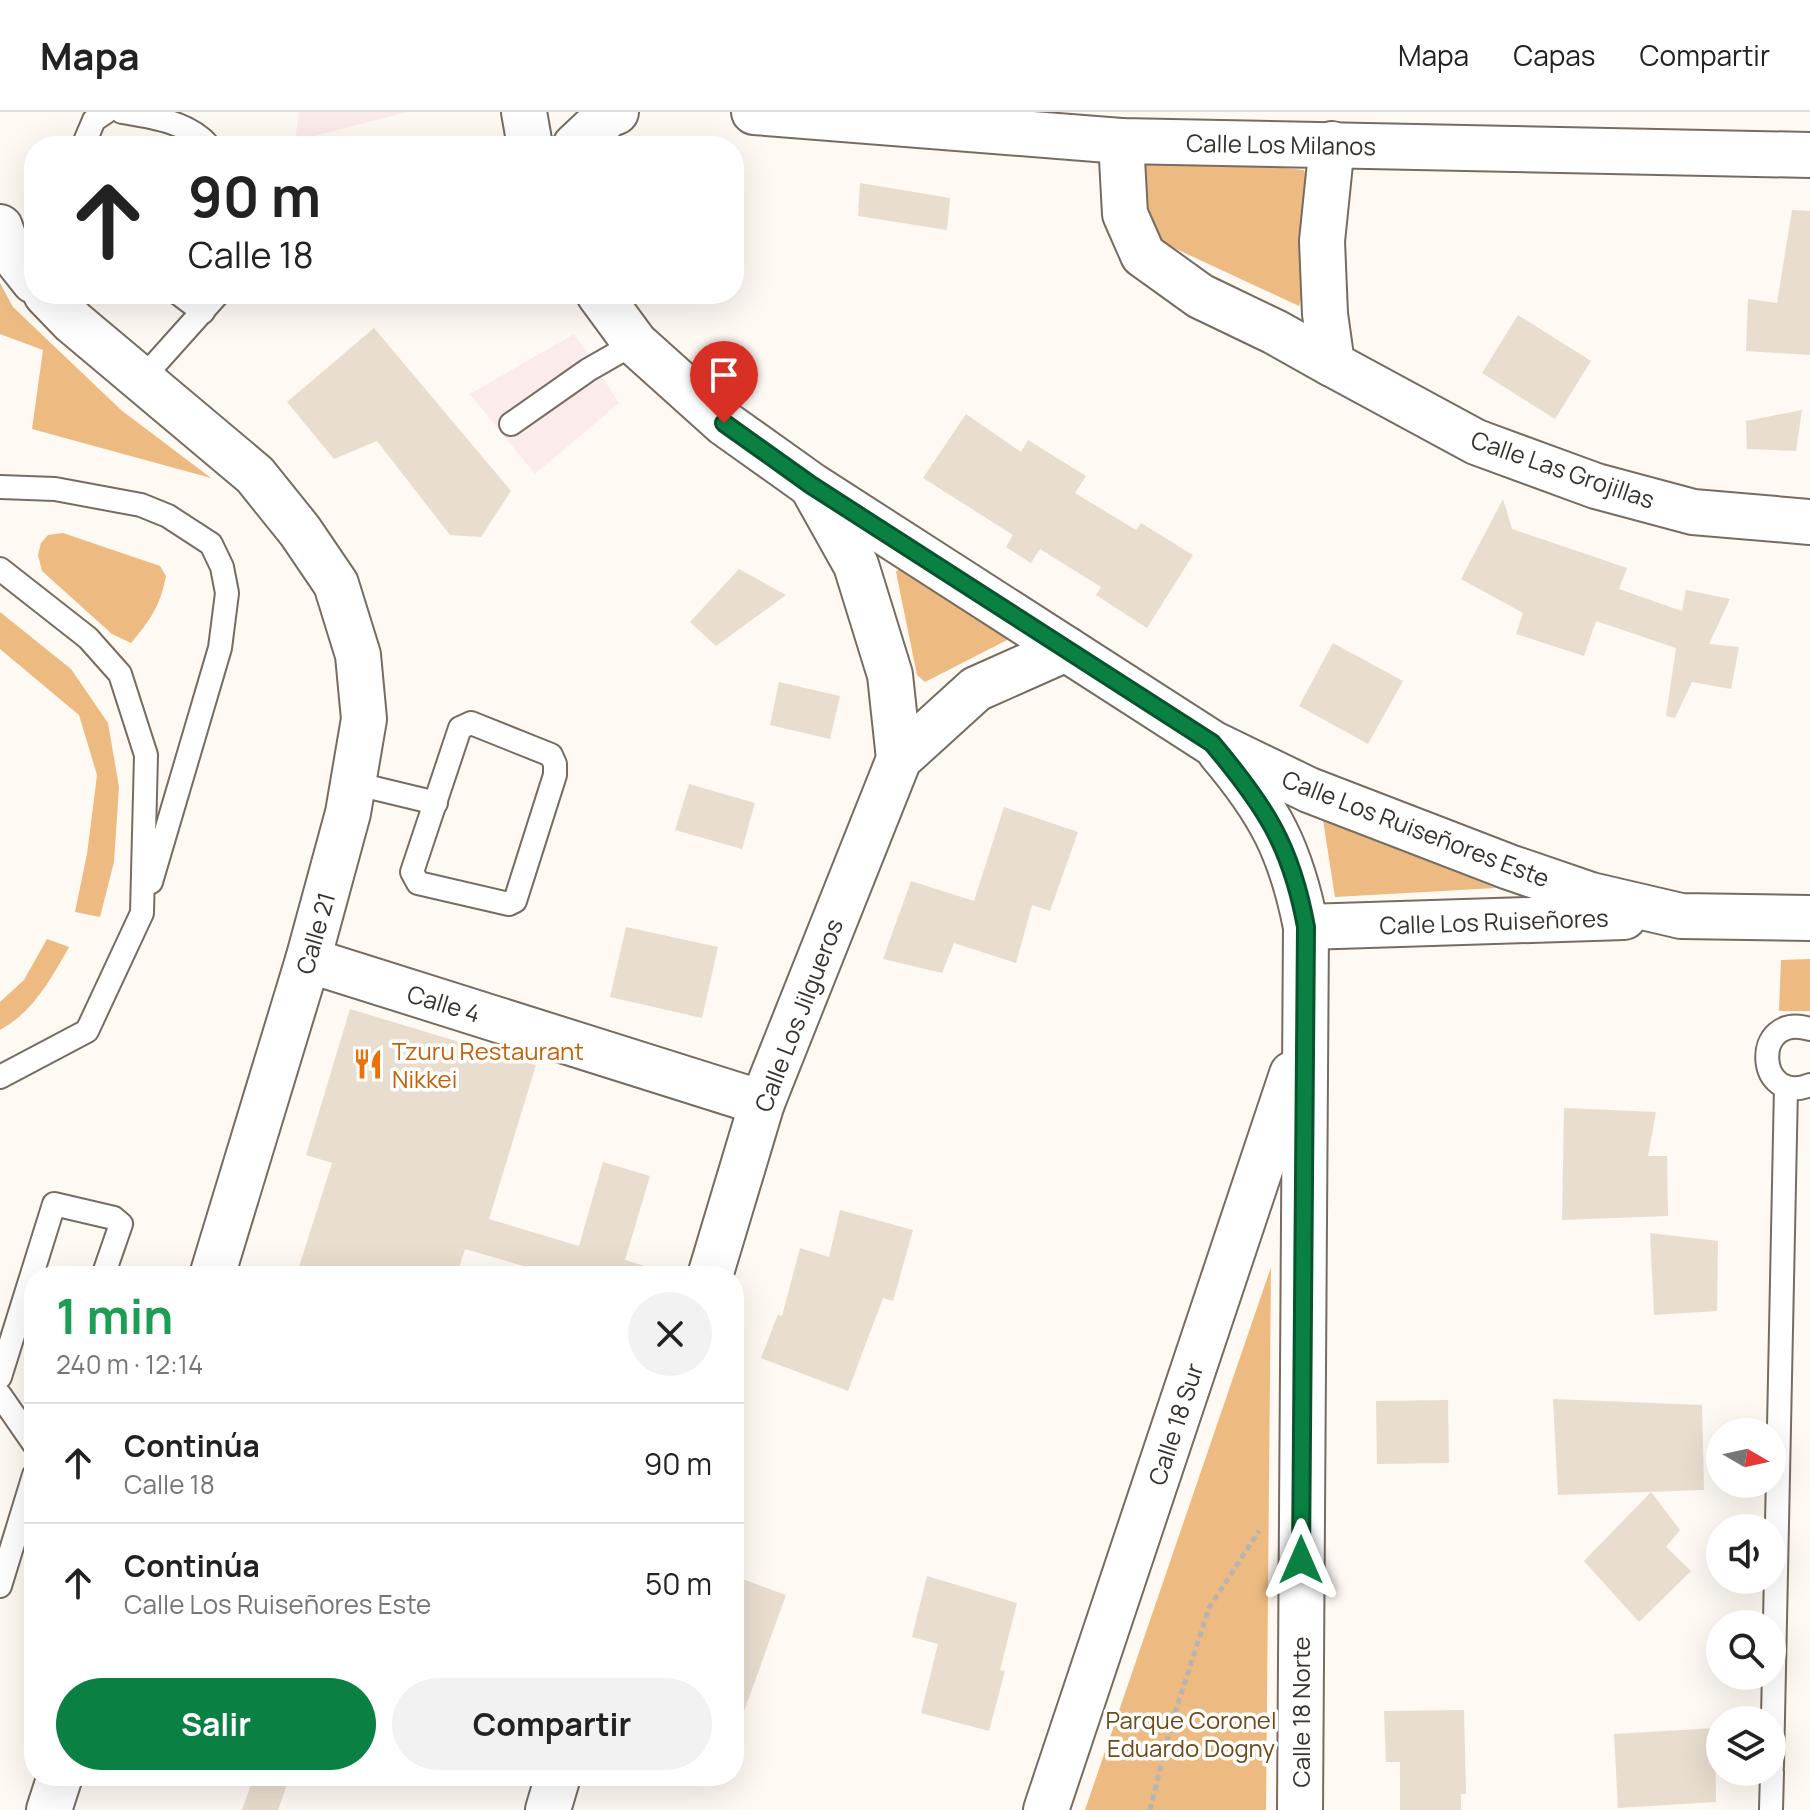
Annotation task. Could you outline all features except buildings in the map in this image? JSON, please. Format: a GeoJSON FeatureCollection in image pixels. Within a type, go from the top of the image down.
{"type":"FeatureCollection","features":[{"type":"Feature","properties":{"kind":"street"},"geometry":{"type":"LineString","coordinates":[[524,112],[528,136]]}},
{"type":"Feature","properties":{"kind":"street"},"geometry":{"type":"LineString","coordinates":[[586,136],[608,115],[616,112]]}},
{"type":"Feature","properties":{"kind":"street","name":"Calle Los Milanos"},"geometry":{"type":"LineString","coordinates":[[754,112],[1121,141],[1810,155]]}},
{"type":"Feature","properties":{"kind":"street","name":"Calle Las Grojillas"},"geometry":{"type":"LineString","coordinates":[[1121,141],[1125,214],[1143,255],[1200,296],[1275,332],[1476,442],[1596,486],[1693,512],[1810,522]]}},
{"type":"Feature","properties":{"kind":"street"},"geometry":{"type":"LineString","coordinates":[[1332,144],[1322,241],[1325,314],[1332,364]]}},
{"type":"Feature","properties":{"kind":"street"},"geometry":{"type":"LineString","coordinates":[[0,227],[7,247],[24,268]]}},
{"type":"Feature","properties":{"kind":"street","name":"Calle 21"},"geometry":{"type":"LineString","coordinates":[[56,304],[255,475],[300,531],[336,584],[358,655],[364,719],[348,813],[308,960],[215,1266]]}},
{"type":"Feature","properties":{"kind":"street","name":"Calle Los Ruiseñores Este"},"geometry":{"type":"LineString","coordinates":[[606,304],[635,343],[713,416],[811,485],[1212,743],[1309,790],[1591,895],[1681,916],[1810,918]]}},
{"type":"Feature","properties":{"kind":"street","name":"Calle Los Jilgueros"},"geometry":{"type":"LineString","coordinates":[[811,485],[856,565],[890,675],[899,759]]}},
{"type":"Feature","properties":{"kind":"street","name":"Calle Los Jilgueros"},"geometry":{"type":"LineString","coordinates":[[713,1266],[762,1103],[899,759],[976,689],[1066,649]]}},
{"type":"Feature","properties":{"kind":"street","name":"Calle 18 Norte"},"geometry":{"type":"LineString","coordinates":[[1212,743],[1252,791],[1280,837],[1299,887],[1306,927],[1300,1810]]}},
{"type":"Feature","properties":{"kind":"street","name":"Calle Los Ruiseñores"},"geometry":{"type":"LineString","coordinates":[[1306,927],[1681,916]]}},
{"type":"Feature","properties":{"kind":"street","name":"Calle 4"},"geometry":{"type":"LineString","coordinates":[[308,960],[762,1103]]}},
{"type":"Feature","properties":{"kind":"street","name":"Calle 18 Sur"},"geometry":{"type":"LineString","coordinates":[[1046,1810],[1304,1038]]}},
{"type":"Feature","properties":{"kind":"street"},"geometry":{"type":"LineString","coordinates":[[49,1810],[57,1786]]}},
{"type":"Feature","properties":{"kind":"street"},"geometry":{"type":"LineString","coordinates":[[548,1810],[555,1786]]}},
{"type":"Feature","properties":{"kind":"lane"},"geometry":{"type":"LineString","coordinates":[[87,136],[94,120],[106,112]]}},
{"type":"Feature","properties":{"kind":"lane"},"geometry":{"type":"LineString","coordinates":[[122,112],[167,121],[200,136]]}},
{"type":"Feature","properties":{"kind":"lane"},"geometry":{"type":"LineString","coordinates":[[192,304],[203,312]]}},
{"type":"Feature","properties":{"kind":"lane"},"geometry":{"type":"LineString","coordinates":[[141,380],[210,304]]}},
{"type":"Feature","properties":{"kind":"lane"},"geometry":{"type":"LineString","coordinates":[[511,424],[588,370],[635,343]]}},
{"type":"Feature","properties":{"kind":"lane"},"geometry":{"type":"LineString","coordinates":[[0,487],[55,489],[141,505],[168,516],[211,544],[222,567],[227,593],[220,648],[142,913],[87,1031],[0,1077]]}},
{"type":"Feature","properties":{"kind":"lane"},"geometry":{"type":"LineString","coordinates":[[0,569],[88,638],[120,674],[146,755],[142,913]]}},
{"type":"Feature","properties":{"kind":"lane"},"geometry":{"type":"LineString","coordinates":[[471,723],[551,755],[555,775],[515,901],[503,905],[418,883],[413,879],[412,872],[436,803],[460,728],[464,725],[471,723]]}},
{"type":"Feature","properties":{"kind":"lane"},"geometry":{"type":"LineString","coordinates":[[353,783],[436,803]]}},
{"type":"Feature","properties":{"kind":"lane"},"geometry":{"type":"LineString","coordinates":[[1810,1029],[1794,1026],[1780,1031],[1771,1040],[1766,1054],[1767,1068],[1774,1080],[1786,1087],[1800,1089],[1810,1085]]}},
{"type":"Feature","properties":{"kind":"lane"},"geometry":{"type":"LineString","coordinates":[[1773,1706],[1786,1087]]}},
{"type":"Feature","properties":{"kind":"lane"},"geometry":{"type":"LineString","coordinates":[[35,1266],[54,1204],[114,1218],[121,1224],[106,1266]]}},
{"type":"Feature","properties":{"kind":"lane"},"geometry":{"type":"LineString","coordinates":[[0,1377],[24,1300]]}},
{"type":"Feature","properties":{"kind":"lane"},"geometry":{"type":"LineString","coordinates":[[0,1395],[24,1430]]}},
{"type":"Feature","properties":{"kind":"lane"},"geometry":{"type":"LineString","coordinates":[[0,1586],[24,1508]]}},
{"type":"Feature","properties":{"kind":"lane"},"geometry":{"type":"LineString","coordinates":[[1771,1810],[1772,1786]]}},
{"type":"Feature","properties":{"kind":"path"},"geometry":{"type":"LineString","coordinates":[[1150,1810],[1170,1728],[1209,1608],[1267,1519]]}},
{"type":"Feature","properties":{"kind":"shaded area"},"geometry":{"type":"Polygon","coordinates":[[[299,112],[408,112],[314,136],[296,136],[299,112]]]}},
{"type":"Feature","properties":{"kind":"shaded area"},"geometry":{"type":"Polygon","coordinates":[[[574,334],[619,403],[535,474],[470,394],[574,334]]]}},
{"type":"Feature","properties":{"kind":"green space"},"geometry":{"type":"Polygon","coordinates":[[[1145,155],[1304,170],[1320,231],[1299,306],[1161,242],[1145,199],[1145,155]]]}},
{"type":"Feature","properties":{"kind":"green space"},"geometry":{"type":"Polygon","coordinates":[[[0,283],[13,307],[121,410],[211,478],[32,429],[43,350],[0,334],[0,283]]]}},
{"type":"Feature","properties":{"kind":"green space"},"geometry":{"type":"Polygon","coordinates":[[[63,533],[160,566],[166,576],[158,604],[131,643],[112,634],[42,571],[38,555],[41,543],[48,535],[63,533]]]}},
{"type":"Feature","properties":{"kind":"green space"},"geometry":{"type":"Polygon","coordinates":[[[907,567],[1011,638],[925,682],[917,675],[896,571],[907,567]]]}},
{"type":"Feature","properties":{"kind":"green space"},"geometry":{"type":"Polygon","coordinates":[[[0,612],[71,669],[108,723],[119,787],[114,862],[100,917],[75,912],[87,854],[97,775],[79,715],[0,649],[0,612]]]}},
{"type":"Feature","properties":{"kind":"green space"},"geometry":{"type":"Polygon","coordinates":[[[1323,820],[1496,888],[1335,897],[1323,820]]]}},
{"type":"Feature","properties":{"kind":"green space"},"geometry":{"type":"Polygon","coordinates":[[[47,939],[69,947],[32,1004],[0,1030],[0,1002],[24,980],[47,939]]]}},
{"type":"Feature","properties":{"kind":"green space"},"geometry":{"type":"Polygon","coordinates":[[[1810,959],[1810,1011],[1779,1011],[1781,960],[1810,959]]]}},
{"type":"Feature","properties":{"kind":"green space","name":"Parque Coronel Eduardo Dogny"},"geometry":{"type":"Polygon","coordinates":[[[1271,1267],[1266,1810],[1085,1810],[1271,1267]]]}},
{"type":"Feature","properties":{"kind":"place","name":"Tzuru Restaurant Nikkei"},"geometry":{"type":"Point","coordinates":[368,1064]}},
{"type":"Feature","properties":{"kind":"route"},"geometry":{"type":"LineString","coordinates":[[724,423],[811,485],[1212,743],[1252,791],[1280,837],[1299,887],[1306,927],[1301,1560]]}}]}
